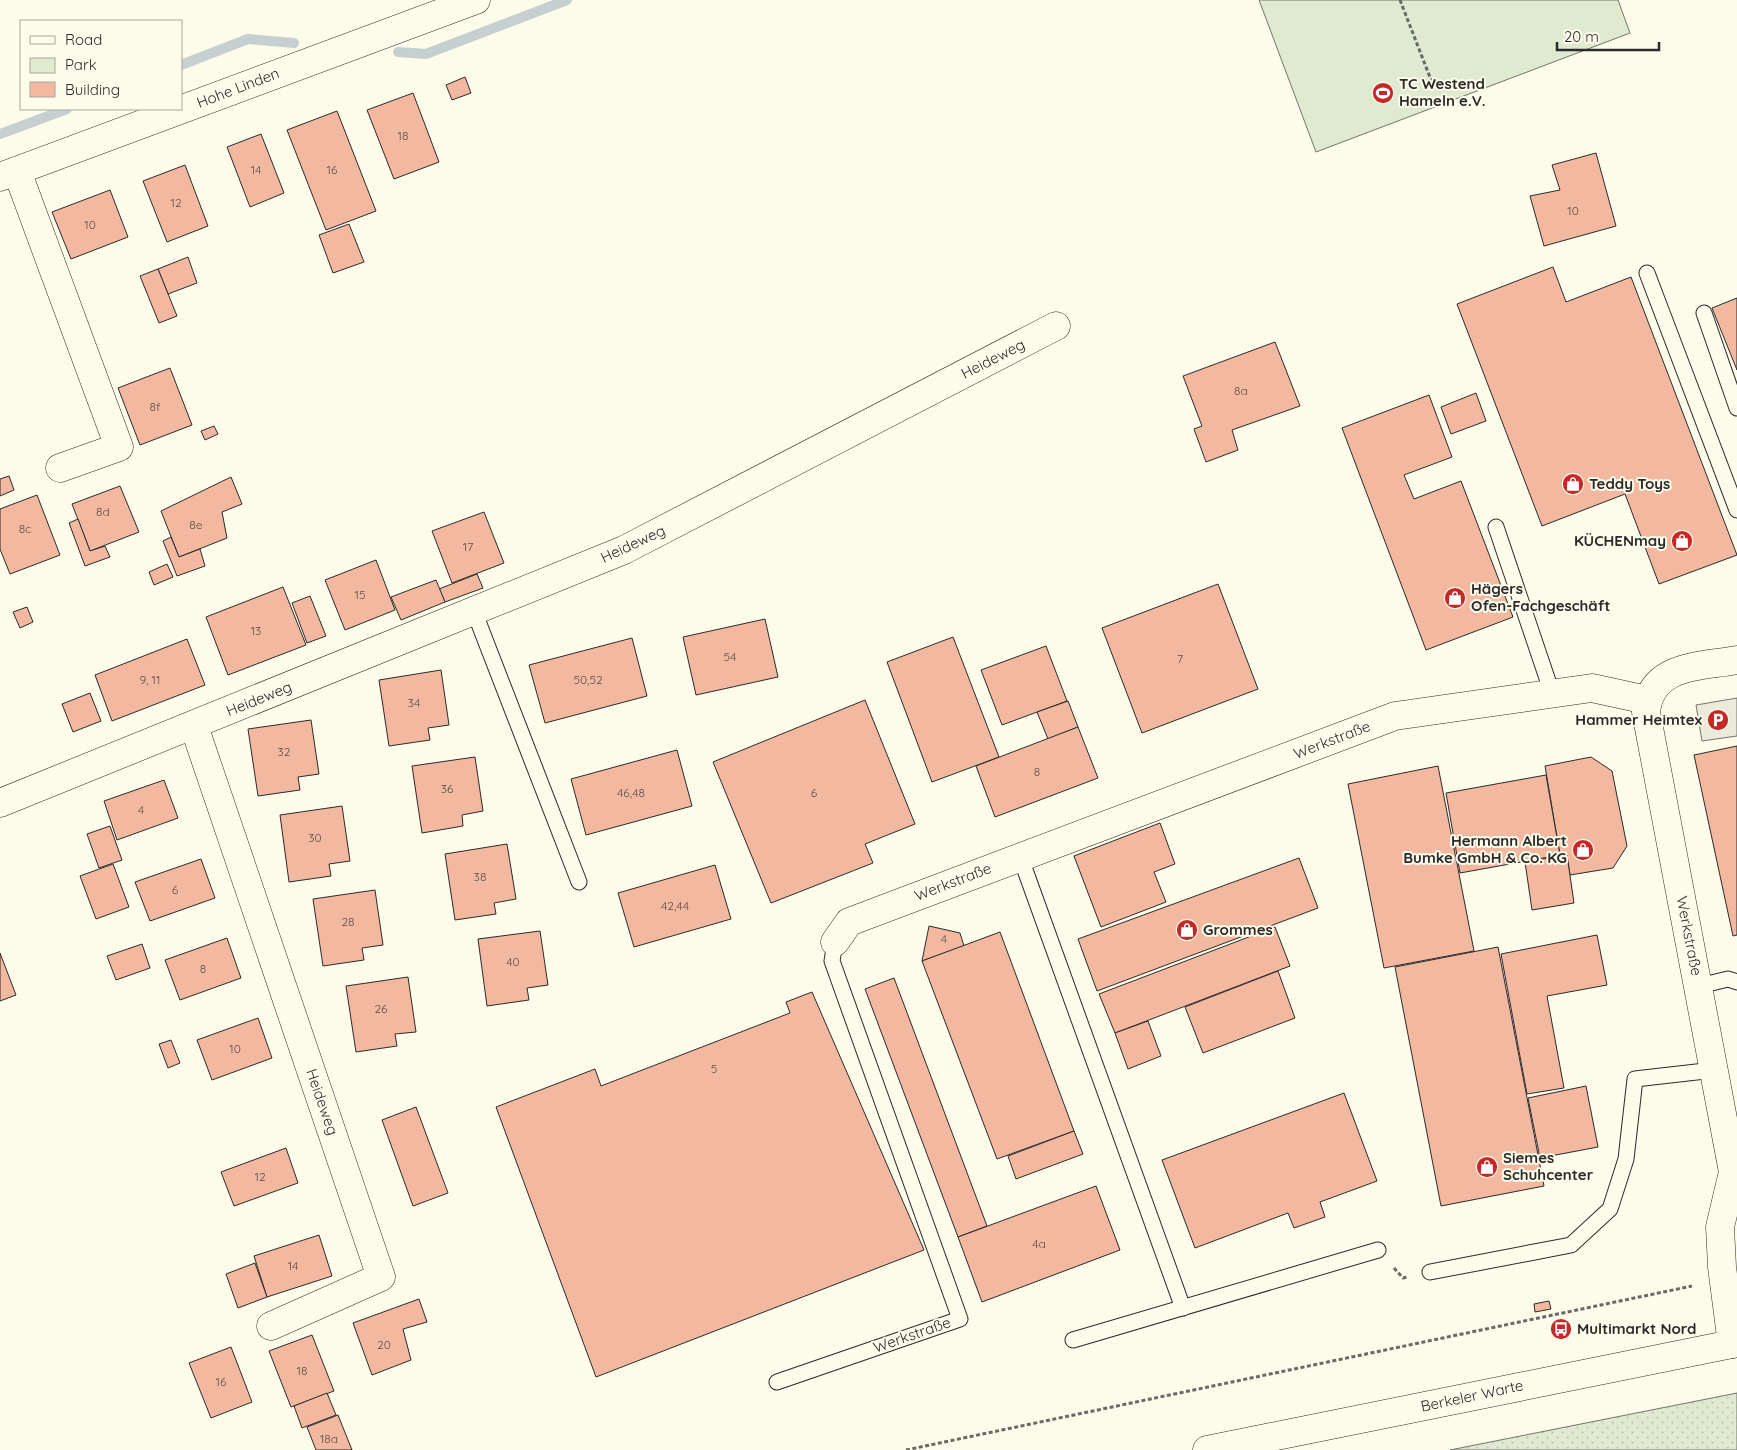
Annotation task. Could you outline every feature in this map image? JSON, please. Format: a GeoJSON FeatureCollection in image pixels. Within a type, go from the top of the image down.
{"type":"FeatureCollection","features":[{"type":"Feature","properties":{"kind":"street","name":"Hohe Linden"},"geometry":{"type":"LineString","coordinates":[[182,110],[476,0]]}},
{"type":"Feature","properties":{"kind":"street","name":"Hohe Linden"},"geometry":{"type":"LineString","coordinates":[[9,174],[181,110]]}},
{"type":"Feature","properties":{"kind":"street"},"geometry":{"type":"LineString","coordinates":[[9,174],[119,446],[60,468]]}},
{"type":"Feature","properties":{"kind":"street","name":"Heideweg"},"geometry":{"type":"LineString","coordinates":[[0,803],[194,726],[624,550],[1056,326]]}},
{"type":"Feature","properties":{"kind":"street"},"geometry":{"type":"LineString","coordinates":[[1647,700],[1658,681],[1672,672],[1737,660]]}},
{"type":"Feature","properties":{"kind":"street","name":"Werkstraße"},"geometry":{"type":"LineString","coordinates":[[835,942],[848,922],[1395,716],[1592,688],[1647,700],[1648,730],[1735,1176],[1720,1227],[1724,1280],[1734,1344]]}},
{"type":"Feature","properties":{"kind":"street","name":"Heideweg"},"geometry":{"type":"LineString","coordinates":[[194,726],[382,1277],[271,1326]]}},
{"type":"Feature","properties":{"kind":"street","name":"Berkeler Warte"},"geometry":{"type":"LineString","coordinates":[[1208,1450],[1734,1344]]}},
{"type":"Feature","properties":{"kind":"lane"},"geometry":{"type":"LineString","coordinates":[[1647,274],[1737,510]]}},
{"type":"Feature","properties":{"kind":"lane"},"geometry":{"type":"LineString","coordinates":[[1704,314],[1737,408]]}},
{"type":"Feature","properties":{"kind":"lane"},"geometry":{"type":"LineString","coordinates":[[1496,527],[1552,694]]}},
{"type":"Feature","properties":{"kind":"lane"},"geometry":{"type":"LineString","coordinates":[[474,611],[579,882]]}},
{"type":"Feature","properties":{"kind":"lane"},"geometry":{"type":"LineString","coordinates":[[1020,856],[1183,1308]]}},
{"type":"Feature","properties":{"kind":"lane","name":"Werkstraße"},"geometry":{"type":"LineString","coordinates":[[777,1382],[960,1319],[832,961],[835,942]]}},
{"type":"Feature","properties":{"kind":"lane"},"geometry":{"type":"LineString","coordinates":[[1699,986],[1728,979],[1737,982]]}},
{"type":"Feature","properties":{"kind":"lane"},"geometry":{"type":"LineString","coordinates":[[1430,1272],[1571,1245],[1610,1209],[1626,1159],[1635,1079],[1714,1070]]}},
{"type":"Feature","properties":{"kind":"lane"},"geometry":{"type":"LineString","coordinates":[[1073,1340],[1378,1250]]}},
{"type":"Feature","properties":{"kind":"path"},"geometry":{"type":"LineString","coordinates":[[1400,0],[1432,85]]}},
{"type":"Feature","properties":{"kind":"path"},"geometry":{"type":"LineString","coordinates":[[1378,1250],[1404,1278],[1430,1272]]}},
{"type":"Feature","properties":{"kind":"path"},"geometry":{"type":"LineString","coordinates":[[906,1450],[1724,1280]]}},
{"type":"Feature","properties":{"kind":"green space","name":"TC Westend Hameln e.V."},"geometry":{"type":"Polygon","coordinates":[[[1259,0],[1618,0],[1630,33],[1316,152],[1259,0]]]}},
{"type":"Feature","properties":{"kind":"green space"},"geometry":{"type":"Polygon","coordinates":[[[1737,1393],[1737,1450],[1450,1450],[1737,1393]]]}},
{"type":"Feature","properties":{"kind":"shaded area","name":"Hammer Heimtex"},"geometry":{"type":"Polygon","coordinates":[[[1737,698],[1737,736],[1702,741],[1696,705],[1737,698]]]}},
{"type":"Feature","properties":{"kind":"building"},"geometry":{"type":"Polygon","coordinates":[[[465,77],[471,93],[452,100],[446,85],[465,77]]]}},
{"type":"Feature","properties":{"kind":"building"},"geometry":{"type":"Polygon","coordinates":[[[413,93],[439,162],[394,179],[367,110],[413,93]]]}},
{"type":"Feature","properties":{"kind":"building"},"geometry":{"type":"Polygon","coordinates":[[[337,111],[376,211],[326,230],[287,130],[337,111]]]}},
{"type":"Feature","properties":{"kind":"building"},"geometry":{"type":"Polygon","coordinates":[[[261,134],[284,193],[250,207],[227,147],[261,134]]]}},
{"type":"Feature","properties":{"kind":"building"},"geometry":{"type":"Polygon","coordinates":[[[1596,153],[1616,226],[1544,246],[1530,196],[1560,190],[1552,165],[1596,153]]]}},
{"type":"Feature","properties":{"kind":"building"},"geometry":{"type":"Polygon","coordinates":[[[185,165],[208,226],[167,242],[143,181],[185,165]]]}},
{"type":"Feature","properties":{"kind":"building"},"geometry":{"type":"Polygon","coordinates":[[[110,190],[128,237],[71,259],[52,212],[110,190]]]}},
{"type":"Feature","properties":{"kind":"building"},"geometry":{"type":"Polygon","coordinates":[[[349,224],[364,262],[333,273],[319,235],[349,224]]]}},
{"type":"Feature","properties":{"kind":"building"},"geometry":{"type":"Polygon","coordinates":[[[188,257],[197,283],[168,294],[158,269],[188,257]]]}},
{"type":"Feature","properties":{"kind":"building"},"geometry":{"type":"Polygon","coordinates":[[[1553,267],[1566,302],[1631,277],[1737,555],[1659,584],[1625,494],[1542,526],[1457,304],[1553,267]]]}},
{"type":"Feature","properties":{"kind":"building"},"geometry":{"type":"Polygon","coordinates":[[[158,269],[177,316],[159,323],[140,276],[158,269]]]}},
{"type":"Feature","properties":{"kind":"building"},"geometry":{"type":"Polygon","coordinates":[[[1737,298],[1737,370],[1712,308],[1737,298]]]}},
{"type":"Feature","properties":{"kind":"building"},"geometry":{"type":"Polygon","coordinates":[[[1275,342],[1300,406],[1232,430],[1238,450],[1206,462],[1194,429],[1202,426],[1183,376],[1275,342]]]}},
{"type":"Feature","properties":{"kind":"building"},"geometry":{"type":"Polygon","coordinates":[[[170,368],[192,425],[140,445],[118,388],[170,368]]]}},
{"type":"Feature","properties":{"kind":"building"},"geometry":{"type":"Polygon","coordinates":[[[1476,393],[1486,421],[1451,434],[1441,407],[1476,393]]]}},
{"type":"Feature","properties":{"kind":"building"},"geometry":{"type":"Polygon","coordinates":[[[1429,395],[1452,457],[1404,475],[1414,499],[1461,481],[1513,617],[1426,650],[1342,428],[1429,395]]]}},
{"type":"Feature","properties":{"kind":"building"},"geometry":{"type":"Polygon","coordinates":[[[214,426],[218,434],[205,440],[201,431],[214,426]]]}},
{"type":"Feature","properties":{"kind":"building"},"geometry":{"type":"Polygon","coordinates":[[[9,476],[14,490],[0,496],[0,479],[9,476]]]}},
{"type":"Feature","properties":{"kind":"building"},"geometry":{"type":"Polygon","coordinates":[[[231,477],[242,504],[222,512],[227,538],[179,557],[161,511],[231,477]]]}},
{"type":"Feature","properties":{"kind":"building"},"geometry":{"type":"Polygon","coordinates":[[[120,486],[139,532],[90,551],[72,504],[120,486]]]}},
{"type":"Feature","properties":{"kind":"building"},"geometry":{"type":"Polygon","coordinates":[[[37,495],[60,555],[10,574],[0,549],[0,509],[37,495]]]}},
{"type":"Feature","properties":{"kind":"building"},"geometry":{"type":"Polygon","coordinates":[[[484,512],[504,563],[452,583],[432,531],[484,512]]]}},
{"type":"Feature","properties":{"kind":"building"},"geometry":{"type":"Polygon","coordinates":[[[78,519],[90,551],[105,546],[110,557],[85,566],[69,523],[78,519]]]}},
{"type":"Feature","properties":{"kind":"building"},"geometry":{"type":"Polygon","coordinates":[[[171,537],[179,557],[200,549],[205,566],[177,576],[163,541],[171,537]]]}},
{"type":"Feature","properties":{"kind":"building"},"geometry":{"type":"Polygon","coordinates":[[[376,560],[395,610],[345,630],[325,580],[376,560]]]}},
{"type":"Feature","properties":{"kind":"building"},"geometry":{"type":"Polygon","coordinates":[[[167,564],[173,577],[154,585],[149,572],[167,564]]]}},
{"type":"Feature","properties":{"kind":"building"},"geometry":{"type":"Polygon","coordinates":[[[477,574],[483,588],[445,602],[439,589],[477,574]]]}},
{"type":"Feature","properties":{"kind":"building"},"geometry":{"type":"Polygon","coordinates":[[[436,580],[445,602],[401,620],[391,597],[436,580]]]}},
{"type":"Feature","properties":{"kind":"building"},"geometry":{"type":"Polygon","coordinates":[[[1218,584],[1258,689],[1142,733],[1102,628],[1218,584]]]}},
{"type":"Feature","properties":{"kind":"building"},"geometry":{"type":"Polygon","coordinates":[[[283,587],[306,645],[228,675],[206,617],[283,587]]]}},
{"type":"Feature","properties":{"kind":"building"},"geometry":{"type":"Polygon","coordinates":[[[310,596],[326,636],[307,643],[292,603],[310,596]]]}},
{"type":"Feature","properties":{"kind":"building"},"geometry":{"type":"Polygon","coordinates":[[[27,607],[33,622],[20,628],[13,612],[27,607]]]}},
{"type":"Feature","properties":{"kind":"building"},"geometry":{"type":"Polygon","coordinates":[[[765,619],[778,677],[696,695],[683,637],[765,619]]]}},
{"type":"Feature","properties":{"kind":"building"},"geometry":{"type":"Polygon","coordinates":[[[953,637],[999,757],[932,782],[887,662],[953,637]]]}},
{"type":"Feature","properties":{"kind":"building"},"geometry":{"type":"Polygon","coordinates":[[[632,638],[647,696],[545,723],[529,665],[632,638]]]}},
{"type":"Feature","properties":{"kind":"building"},"geometry":{"type":"Polygon","coordinates":[[[187,639],[205,685],[112,721],[95,675],[187,639]]]}},
{"type":"Feature","properties":{"kind":"building"},"geometry":{"type":"Polygon","coordinates":[[[1046,646],[1067,701],[1002,725],[981,670],[1046,646]]]}},
{"type":"Feature","properties":{"kind":"building"},"geometry":{"type":"Polygon","coordinates":[[[441,670],[449,725],[428,728],[430,740],[389,746],[379,680],[441,670]]]}},
{"type":"Feature","properties":{"kind":"building"},"geometry":{"type":"Polygon","coordinates":[[[90,693],[101,721],[73,732],[62,704],[90,693]]]}},
{"type":"Feature","properties":{"kind":"building"},"geometry":{"type":"Polygon","coordinates":[[[865,700],[915,824],[865,844],[873,863],[771,903],[713,762],[865,700]]]}},
{"type":"Feature","properties":{"kind":"building"},"geometry":{"type":"Polygon","coordinates":[[[1068,701],[1078,727],[1048,739],[1037,712],[1068,701]]]}},
{"type":"Feature","properties":{"kind":"building"},"geometry":{"type":"Polygon","coordinates":[[[311,720],[319,774],[298,777],[300,790],[258,796],[248,729],[311,720]]]}},
{"type":"Feature","properties":{"kind":"building"},"geometry":{"type":"Polygon","coordinates":[[[1078,727],[1098,778],[995,817],[976,766],[1078,727]]]}},
{"type":"Feature","properties":{"kind":"building"},"geometry":{"type":"Polygon","coordinates":[[[1737,746],[1737,935],[1733,936],[1694,755],[1737,746]]]}},
{"type":"Feature","properties":{"kind":"building"},"geometry":{"type":"Polygon","coordinates":[[[677,750],[692,806],[586,835],[571,779],[677,750]]]}},
{"type":"Feature","properties":{"kind":"building"},"geometry":{"type":"Polygon","coordinates":[[[475,757],[483,811],[462,815],[463,826],[422,833],[412,766],[475,757]]]}},
{"type":"Feature","properties":{"kind":"building"},"geometry":{"type":"Polygon","coordinates":[[[1591,757],[1612,771],[1627,846],[1613,868],[1570,875],[1567,855],[1560,855],[1545,766],[1591,757]]]}},
{"type":"Feature","properties":{"kind":"building"},"geometry":{"type":"Polygon","coordinates":[[[1438,766],[1474,951],[1384,968],[1348,784],[1438,766]]]}},
{"type":"Feature","properties":{"kind":"building"},"geometry":{"type":"Polygon","coordinates":[[[1546,775],[1560,855],[1460,873],[1446,793],[1546,775]]]}},
{"type":"Feature","properties":{"kind":"building"},"geometry":{"type":"Polygon","coordinates":[[[164,780],[178,818],[117,840],[104,801],[164,780]]]}},
{"type":"Feature","properties":{"kind":"building"},"geometry":{"type":"Polygon","coordinates":[[[342,806],[350,861],[329,864],[331,876],[289,882],[280,815],[342,806]]]}},
{"type":"Feature","properties":{"kind":"building"},"geometry":{"type":"Polygon","coordinates":[[[1160,823],[1175,864],[1154,872],[1166,902],[1101,927],[1074,856],[1160,823]]]}},
{"type":"Feature","properties":{"kind":"building"},"geometry":{"type":"Polygon","coordinates":[[[110,826],[122,860],[99,868],[87,834],[110,826]]]}},
{"type":"Feature","properties":{"kind":"building"},"geometry":{"type":"Polygon","coordinates":[[[507,844],[516,899],[494,903],[496,914],[455,920],[445,854],[507,844]]]}},
{"type":"Feature","properties":{"kind":"building"},"geometry":{"type":"Polygon","coordinates":[[[1567,855],[1574,903],[1532,910],[1525,862],[1567,855]]]}},
{"type":"Feature","properties":{"kind":"building"},"geometry":{"type":"Polygon","coordinates":[[[1299,858],[1318,908],[1097,991],[1078,939],[1299,858]]]}},
{"type":"Feature","properties":{"kind":"building"},"geometry":{"type":"Polygon","coordinates":[[[201,859],[215,898],[150,921],[135,882],[201,859]]]}},
{"type":"Feature","properties":{"kind":"building"},"geometry":{"type":"Polygon","coordinates":[[[113,864],[129,907],[96,919],[80,876],[113,864]]]}},
{"type":"Feature","properties":{"kind":"building"},"geometry":{"type":"Polygon","coordinates":[[[715,865],[731,919],[634,947],[618,893],[715,865]]]}},
{"type":"Feature","properties":{"kind":"building"},"geometry":{"type":"Polygon","coordinates":[[[375,890],[383,945],[362,948],[364,960],[323,966],[313,899],[375,890]]]}},
{"type":"Feature","properties":{"kind":"building"},"geometry":{"type":"Polygon","coordinates":[[[929,926],[960,933],[964,946],[922,961],[929,926]]]}},
{"type":"Feature","properties":{"kind":"building"},"geometry":{"type":"Polygon","coordinates":[[[1275,927],[1290,966],[1115,1033],[1099,994],[1275,927]]]}},
{"type":"Feature","properties":{"kind":"building"},"geometry":{"type":"Polygon","coordinates":[[[540,931],[548,985],[527,988],[529,1000],[487,1006],[478,939],[540,931]]]}},
{"type":"Feature","properties":{"kind":"building"},"geometry":{"type":"Polygon","coordinates":[[[1000,932],[1074,1131],[997,1159],[922,961],[1000,932]]]}},
{"type":"Feature","properties":{"kind":"building"},"geometry":{"type":"Polygon","coordinates":[[[1597,935],[1607,985],[1547,996],[1564,1088],[1527,1094],[1501,954],[1597,935]]]}},
{"type":"Feature","properties":{"kind":"building"},"geometry":{"type":"Polygon","coordinates":[[[227,938],[241,978],[180,1000],[165,960],[227,938]]]}},
{"type":"Feature","properties":{"kind":"building"},"geometry":{"type":"Polygon","coordinates":[[[142,944],[150,968],[116,980],[107,956],[142,944]]]}},
{"type":"Feature","properties":{"kind":"building"},"geometry":{"type":"Polygon","coordinates":[[[1498,947],[1544,1186],[1441,1206],[1395,967],[1498,947]]]}},
{"type":"Feature","properties":{"kind":"building"},"geometry":{"type":"Polygon","coordinates":[[[0,953],[16,995],[0,1001],[0,953]]]}},
{"type":"Feature","properties":{"kind":"building"},"geometry":{"type":"Polygon","coordinates":[[[1278,971],[1295,1018],[1203,1053],[1185,1007],[1278,971]]]}},
{"type":"Feature","properties":{"kind":"building"},"geometry":{"type":"Polygon","coordinates":[[[408,977],[416,1032],[395,1034],[397,1046],[356,1052],[346,986],[408,977]]]}},
{"type":"Feature","properties":{"kind":"building"},"geometry":{"type":"Polygon","coordinates":[[[894,978],[987,1226],[958,1237],[865,989],[894,978]]]}},
{"type":"Feature","properties":{"kind":"building"},"geometry":{"type":"Polygon","coordinates":[[[812,992],[924,1250],[596,1377],[496,1107],[595,1069],[601,1086],[790,1013],[786,1002],[812,992]]]}},
{"type":"Feature","properties":{"kind":"building"},"geometry":{"type":"Polygon","coordinates":[[[258,1018],[272,1058],[212,1080],[197,1040],[258,1018]]]}},
{"type":"Feature","properties":{"kind":"building"},"geometry":{"type":"Polygon","coordinates":[[[1148,1021],[1161,1056],[1128,1069],[1115,1033],[1148,1021]]]}},
{"type":"Feature","properties":{"kind":"building"},"geometry":{"type":"Polygon","coordinates":[[[171,1040],[180,1063],[168,1068],[159,1044],[171,1040]]]}},
{"type":"Feature","properties":{"kind":"building"},"geometry":{"type":"Polygon","coordinates":[[[1586,1086],[1598,1147],[1540,1158],[1528,1098],[1586,1086]]]}},
{"type":"Feature","properties":{"kind":"building"},"geometry":{"type":"Polygon","coordinates":[[[1344,1093],[1377,1181],[1320,1202],[1325,1217],[1294,1228],[1288,1213],[1195,1248],[1162,1160],[1344,1093]]]}},
{"type":"Feature","properties":{"kind":"building"},"geometry":{"type":"Polygon","coordinates":[[[416,1107],[448,1193],[413,1206],[382,1120],[416,1107]]]}},
{"type":"Feature","properties":{"kind":"building"},"geometry":{"type":"Polygon","coordinates":[[[1074,1131],[1083,1154],[1016,1179],[1008,1156],[1074,1131]]]}},
{"type":"Feature","properties":{"kind":"building"},"geometry":{"type":"Polygon","coordinates":[[[286,1148],[298,1183],[234,1206],[221,1172],[286,1148]]]}},
{"type":"Feature","properties":{"kind":"building"},"geometry":{"type":"Polygon","coordinates":[[[1096,1186],[1120,1250],[982,1302],[958,1237],[1096,1186]]]}},
{"type":"Feature","properties":{"kind":"building"},"geometry":{"type":"Polygon","coordinates":[[[319,1235],[332,1276],[267,1297],[254,1256],[319,1235]]]}},
{"type":"Feature","properties":{"kind":"building"},"geometry":{"type":"Polygon","coordinates":[[[255,1263],[267,1297],[238,1308],[226,1274],[255,1263]]]}},
{"type":"Feature","properties":{"kind":"building"},"geometry":{"type":"Polygon","coordinates":[[[419,1299],[427,1322],[403,1329],[411,1360],[372,1375],[353,1323],[419,1299]]]}},
{"type":"Feature","properties":{"kind":"building"},"geometry":{"type":"Polygon","coordinates":[[[1549,1301],[1551,1309],[1535,1312],[1534,1304],[1549,1301]]]}},
{"type":"Feature","properties":{"kind":"building"},"geometry":{"type":"Polygon","coordinates":[[[312,1335],[334,1391],[291,1407],[269,1351],[312,1335]]]}},
{"type":"Feature","properties":{"kind":"building"},"geometry":{"type":"Polygon","coordinates":[[[231,1347],[252,1402],[211,1418],[189,1363],[231,1347]]]}},
{"type":"Feature","properties":{"kind":"building"},"geometry":{"type":"Polygon","coordinates":[[[327,1393],[336,1415],[302,1428],[294,1406],[327,1393]]]}},
{"type":"Feature","properties":{"kind":"building"},"geometry":{"type":"Polygon","coordinates":[[[338,1415],[352,1450],[316,1450],[307,1427],[338,1415]]]}},
{"type":"Feature","properties":{"kind":"waterway"},"geometry":{"type":"LineString","coordinates":[[398,52],[426,54],[567,0]]}},
{"type":"Feature","properties":{"kind":"waterway"},"geometry":{"type":"LineString","coordinates":[[182,65],[248,39],[294,43]]}},
{"type":"Feature","properties":{"kind":"waterway"},"geometry":{"type":"LineString","coordinates":[[0,134],[64,110]]}},
{"type":"Feature","properties":{"kind":"place","name":"TC Westend Hameln e.V."},"geometry":{"type":"Point","coordinates":[1383,93]}},
{"type":"Feature","properties":{"kind":"place","name":"Teddy Toys"},"geometry":{"type":"Point","coordinates":[1573,484]}},
{"type":"Feature","properties":{"kind":"place","name":"KÜCHENmay"},"geometry":{"type":"Point","coordinates":[1682,541]}},
{"type":"Feature","properties":{"kind":"place","name":"Hägers Ofen-Fachgeschäft"},"geometry":{"type":"Point","coordinates":[1455,598]}},
{"type":"Feature","properties":{"kind":"place","name":"Hammer Heimtex"},"geometry":{"type":"Point","coordinates":[1718,720]}},
{"type":"Feature","properties":{"kind":"place","name":"Hermann Albert Bumke GmbH & Co. KG"},"geometry":{"type":"Point","coordinates":[1583,850]}},
{"type":"Feature","properties":{"kind":"place","name":"Grommes"},"geometry":{"type":"Point","coordinates":[1187,930]}},
{"type":"Feature","properties":{"kind":"place","name":"Siemes Schuhcenter"},"geometry":{"type":"Point","coordinates":[1487,1167]}},
{"type":"Feature","properties":{"kind":"place","name":"Multimarkt Nord"},"geometry":{"type":"Point","coordinates":[1561,1329]}}]}
